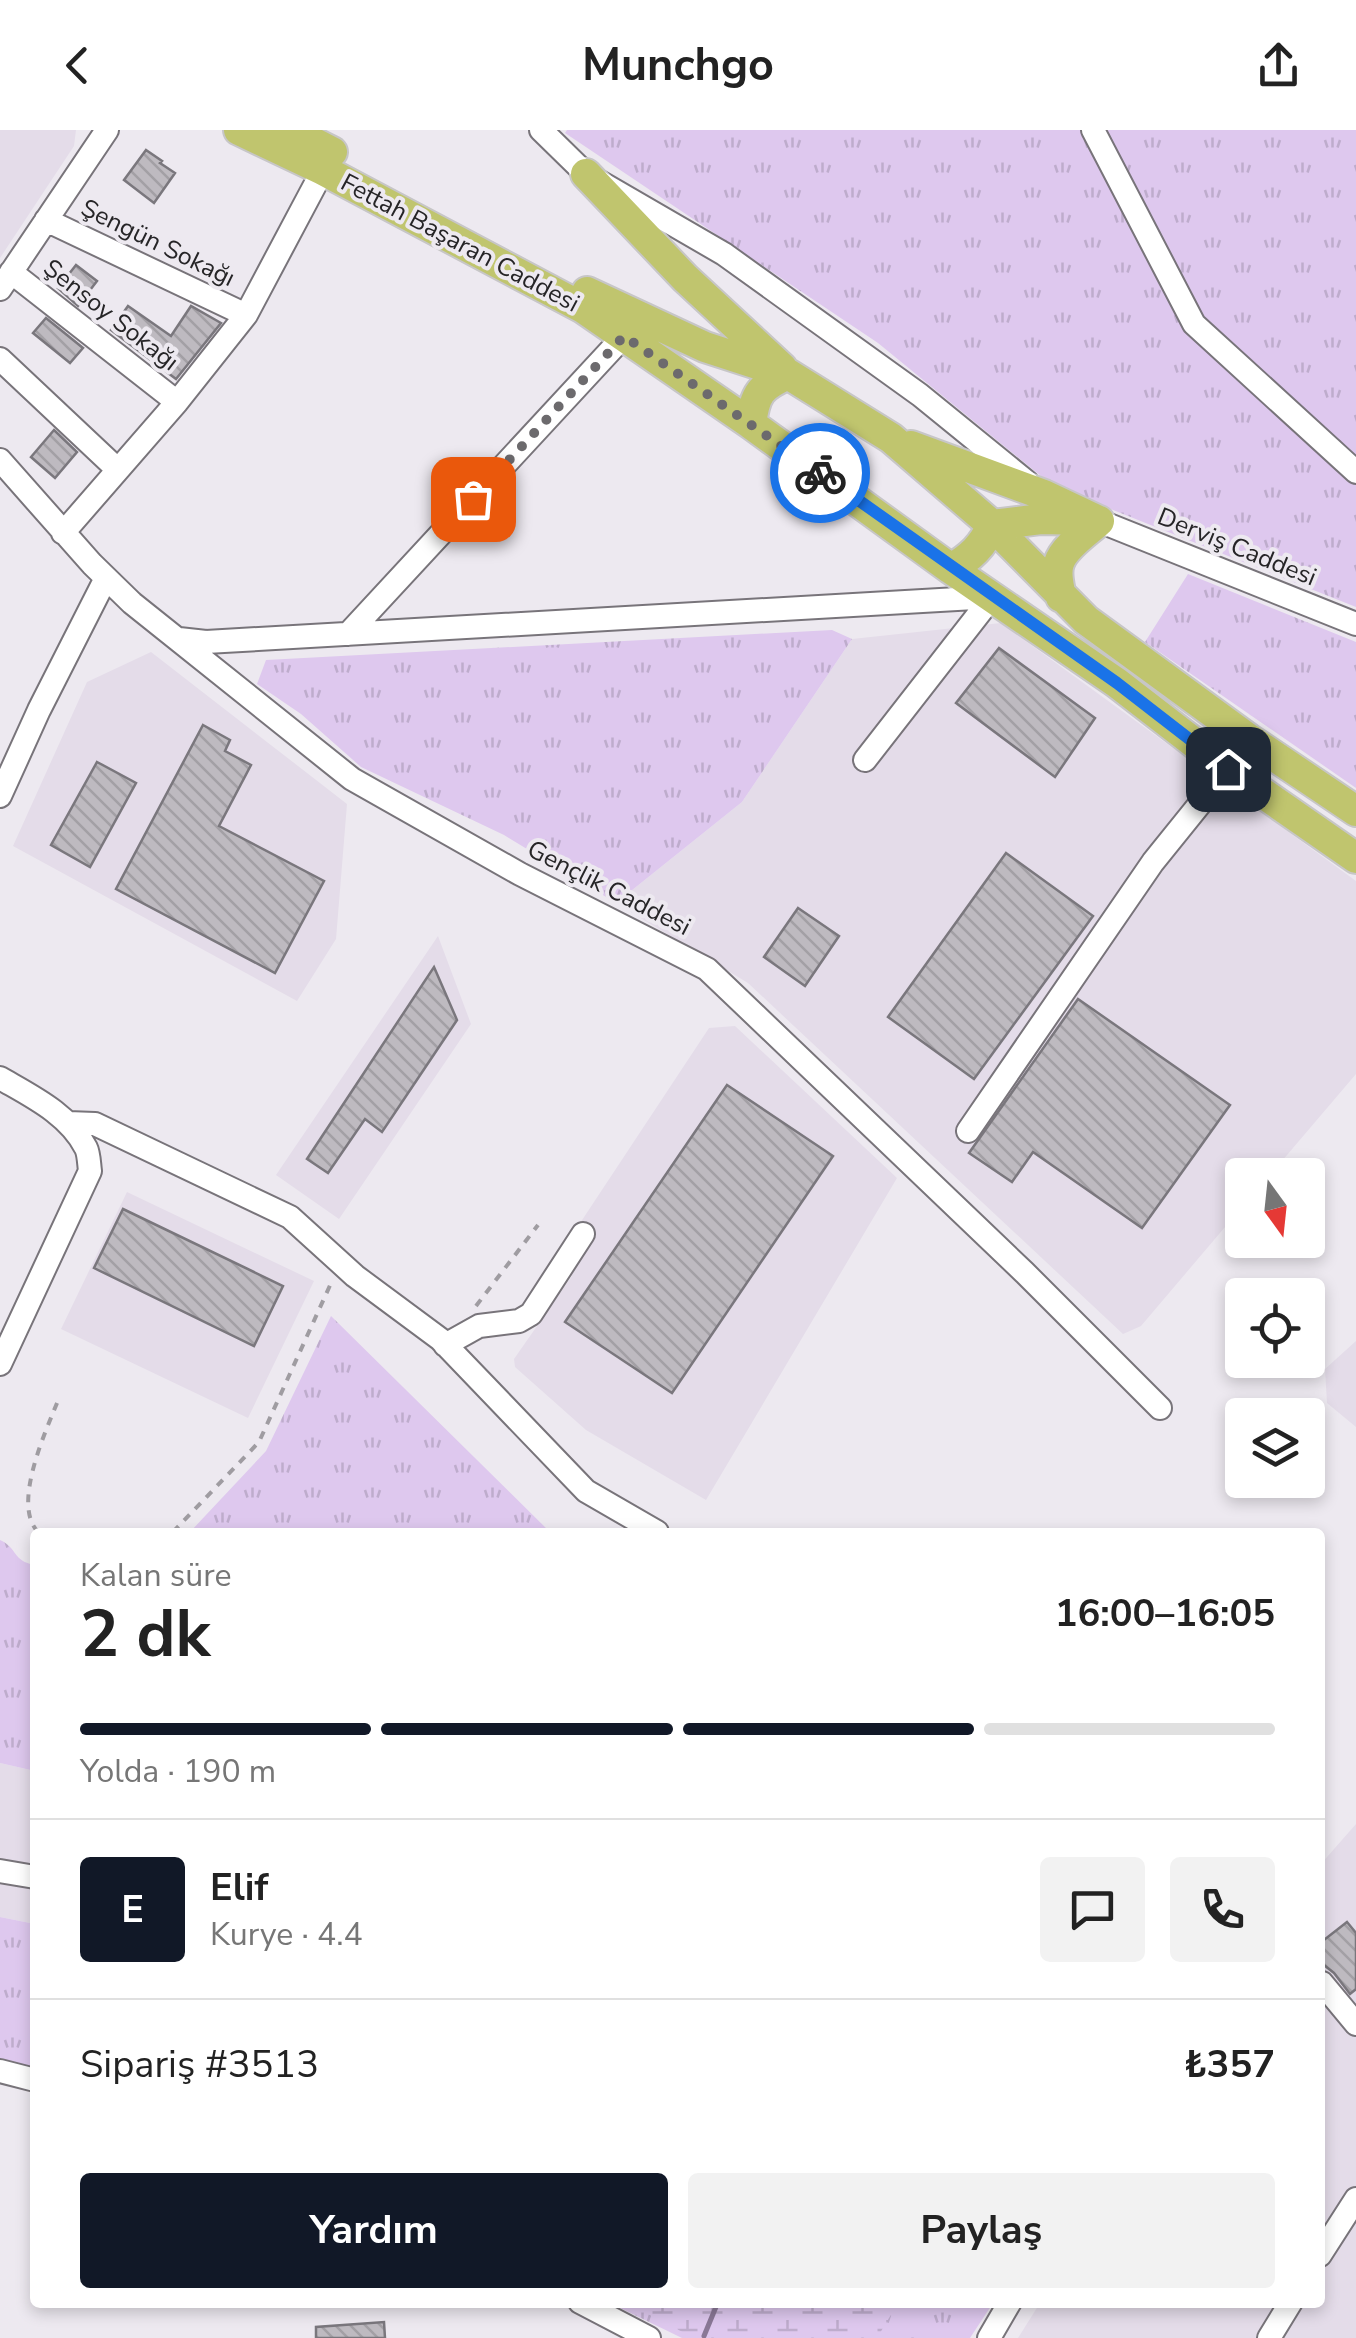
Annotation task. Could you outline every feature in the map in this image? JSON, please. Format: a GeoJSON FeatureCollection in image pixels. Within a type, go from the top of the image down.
{"type":"FeatureCollection","features":[{"type":"Feature","properties":{"kind":"main road","name":"Fettah Başaran Caddesi"},"geometry":{"type":"LineString","coordinates":[[240,130],[324,170],[583,308],[630,327],[675,334],[788,374],[892,438],[992,525],[1086,620],[1219,718],[1356,811]]}},
{"type":"Feature","properties":{"kind":"main road","name":"Fettah Başaran Caddesi"},"geometry":{"type":"LineString","coordinates":[[289,130],[603,302],[630,327],[652,356],[1117,683],[1228,769],[1356,858]]}},
{"type":"Feature","properties":{"kind":"main road"},"geometry":{"type":"LineString","coordinates":[[586,174],[685,278],[788,374],[759,392],[751,424]]}},
{"type":"Feature","properties":{"kind":"main road"},"geometry":{"type":"LineString","coordinates":[[652,356],[675,334],[700,292]]}},
{"type":"Feature","properties":{"kind":"main road"},"geometry":{"type":"LineString","coordinates":[[892,438],[1044,496],[1098,521]]}},
{"type":"Feature","properties":{"kind":"main road"},"geometry":{"type":"LineString","coordinates":[[952,568],[980,548],[992,525],[1041,519],[1098,521]]}},
{"type":"Feature","properties":{"kind":"main road"},"geometry":{"type":"LineString","coordinates":[[1060,596],[1058,564],[1098,521]]}},
{"type":"Feature","properties":{"kind":"street"},"geometry":{"type":"LineString","coordinates":[[6,280],[107,130]]}},
{"type":"Feature","properties":{"kind":"street"},"geometry":{"type":"LineString","coordinates":[[541,130],[586,174],[724,254],[811,315],[920,395],[1044,496]]}},
{"type":"Feature","properties":{"kind":"street"},"geometry":{"type":"LineString","coordinates":[[1093,130],[1194,324],[1356,472]]}},
{"type":"Feature","properties":{"kind":"street"},"geometry":{"type":"LineString","coordinates":[[63,532],[246,316],[324,170]]}},
{"type":"Feature","properties":{"kind":"street","name":"Şengün Sokağı"},"geometry":{"type":"LineString","coordinates":[[46,220],[246,316]]}},
{"type":"Feature","properties":{"kind":"street","name":"Şensoy Sokağı"},"geometry":{"type":"LineString","coordinates":[[6,280],[176,402]]}},
{"type":"Feature","properties":{"kind":"street"},"geometry":{"type":"LineString","coordinates":[[348,634],[630,327]]}},
{"type":"Feature","properties":{"kind":"street"},"geometry":{"type":"LineString","coordinates":[[0,359],[117,468]]}},
{"type":"Feature","properties":{"kind":"street","name":"Gençlik Caddesi"},"geometry":{"type":"LineString","coordinates":[[0,460],[132,603],[352,780],[520,874],[707,970],[1026,1273],[1160,1408]]}},
{"type":"Feature","properties":{"kind":"street","name":"Derviş Caddesi"},"geometry":{"type":"LineString","coordinates":[[1098,521],[1356,624]]}},
{"type":"Feature","properties":{"kind":"street"},"geometry":{"type":"LineString","coordinates":[[0,796],[106,578]]}},
{"type":"Feature","properties":{"kind":"street"},"geometry":{"type":"LineString","coordinates":[[175,638],[206,642],[992,597]]}},
{"type":"Feature","properties":{"kind":"street"},"geometry":{"type":"LineString","coordinates":[[864,760],[992,597]]}},
{"type":"Feature","properties":{"kind":"street"},"geometry":{"type":"LineString","coordinates":[[968,1130],[1153,862],[1228,769]]}},
{"type":"Feature","properties":{"kind":"street"},"geometry":{"type":"LineString","coordinates":[[0,1078],[46,1105],[68,1124],[87,1150],[90,1171],[0,1364]]}},
{"type":"Feature","properties":{"kind":"street"},"geometry":{"type":"LineString","coordinates":[[68,1124],[96,1124],[290,1217],[340,1263],[444,1345],[586,1491],[650,1528]]}},
{"type":"Feature","properties":{"kind":"street"},"geometry":{"type":"LineString","coordinates":[[444,1345],[480,1326],[519,1321],[532,1314],[583,1234]]}},
{"type":"Feature","properties":{"kind":"street"},"geometry":{"type":"LineString","coordinates":[[0,1871],[30,1876]]}},
{"type":"Feature","properties":{"kind":"street"},"geometry":{"type":"LineString","coordinates":[[1325,1987],[1356,2024]]}},
{"type":"Feature","properties":{"kind":"street"},"geometry":{"type":"LineString","coordinates":[[0,2071],[30,2079]]}},
{"type":"Feature","properties":{"kind":"street"},"geometry":{"type":"LineString","coordinates":[[1325,2247],[1356,2200]]}},
{"type":"Feature","properties":{"kind":"street"},"geometry":{"type":"LineString","coordinates":[[578,2308],[630,2338]]}},
{"type":"Feature","properties":{"kind":"street"},"geometry":{"type":"LineString","coordinates":[[592,2308],[649,2338]]}},
{"type":"Feature","properties":{"kind":"street"},"geometry":{"type":"LineString","coordinates":[[989,2338],[1006,2308]]}},
{"type":"Feature","properties":{"kind":"street"},"geometry":{"type":"LineString","coordinates":[[1270,2338],[1288,2308]]}},
{"type":"Feature","properties":{"kind":"path"},"geometry":{"type":"LineString","coordinates":[[472,1312],[538,1224]]}},
{"type":"Feature","properties":{"kind":"path"},"geometry":{"type":"LineString","coordinates":[[177,1528],[259,1442],[340,1263]]}},
{"type":"Feature","properties":{"kind":"path"},"geometry":{"type":"LineString","coordinates":[[34,1528],[28,1503],[36,1461],[59,1398]]}},
{"type":"Feature","properties":{"kind":"shaded area"},"geometry":{"type":"Polygon","coordinates":[[[0,130],[76,130],[74,146],[0,258],[0,130]]]}},
{"type":"Feature","properties":{"kind":"shaded area"},"geometry":{"type":"Polygon","coordinates":[[[1001,623],[1356,881],[1356,1074],[1284,1158],[1225,1158],[1225,1227],[1141,1326],[1123,1334],[748,983],[616,903],[742,802],[852,639],[1001,623]]]}},
{"type":"Feature","properties":{"kind":"shaded area"},"geometry":{"type":"Polygon","coordinates":[[[151,652],[347,804],[336,939],[297,1001],[13,846],[87,682],[151,652]]]}},
{"type":"Feature","properties":{"kind":"shaded area"},"geometry":{"type":"Polygon","coordinates":[[[438,936],[471,1024],[339,1219],[276,1175],[438,936]]]}},
{"type":"Feature","properties":{"kind":"shaded area"},"geometry":{"type":"Polygon","coordinates":[[[735,1026],[897,1178],[706,1500],[586,1430],[515,1367],[514,1359],[572,1276],[553,1264],[709,1028],[735,1026]]]}},
{"type":"Feature","properties":{"kind":"shaded area"},"geometry":{"type":"Polygon","coordinates":[[[127,1192],[314,1281],[248,1418],[61,1329],[127,1192]]]}},
{"type":"Feature","properties":{"kind":"shaded area"},"geometry":{"type":"Polygon","coordinates":[[[1356,1341],[1356,1427],[1327,1403],[1325,1369],[1356,1341]]]}},
{"type":"Feature","properties":{"kind":"shaded area"},"geometry":{"type":"Polygon","coordinates":[[[0,1763],[30,1770],[30,1923],[0,1917],[0,1763]]]}},
{"type":"Feature","properties":{"kind":"shaded area"},"geometry":{"type":"Polygon","coordinates":[[[1356,1824],[1356,2338],[1018,2338],[1037,2308],[1325,2308],[1325,1859],[1356,1824]]]}},
{"type":"Feature","properties":{"kind":"green space"},"geometry":{"type":"Polygon","coordinates":[[[1356,130],[1356,607],[1053,486],[878,343],[565,133],[1356,130]]]}},
{"type":"Feature","properties":{"kind":"green space"},"geometry":{"type":"Polygon","coordinates":[[[1188,574],[1356,642],[1356,788],[1145,642],[1188,574]]]}},
{"type":"Feature","properties":{"kind":"green space"},"geometry":{"type":"Polygon","coordinates":[[[832,630],[852,639],[742,802],[616,903],[504,835],[361,767],[301,714],[257,684],[266,660],[832,630]]]}},
{"type":"Feature","properties":{"kind":"green space"},"geometry":{"type":"Polygon","coordinates":[[[331,1316],[546,1528],[194,1528],[266,1451],[331,1316]]]}},
{"type":"Feature","properties":{"kind":"green space"},"geometry":{"type":"Polygon","coordinates":[[[0,1540],[30,1563],[30,1770],[0,1763],[0,1540]]]}},
{"type":"Feature","properties":{"kind":"green space"},"geometry":{"type":"Polygon","coordinates":[[[0,1917],[30,1923],[30,2069],[0,2061],[0,1917]]]}},
{"type":"Feature","properties":{"kind":"green space"},"geometry":{"type":"Polygon","coordinates":[[[620,2308],[990,2308],[970,2338],[682,2338],[620,2308]]]}},
{"type":"Feature","properties":{"kind":"green space"},"geometry":{"type":"Polygon","coordinates":[[[637,2308],[895,2308],[877,2338],[694,2338],[637,2308]]]}},
{"type":"Feature","properties":{"kind":"building"},"geometry":{"type":"Polygon","coordinates":[[[146,150],[175,173],[154,203],[124,180],[146,150]]]}},
{"type":"Feature","properties":{"kind":"building"},"geometry":{"type":"Polygon","coordinates":[[[76,265],[97,281],[78,306],[58,288],[76,265]]]}},
{"type":"Feature","properties":{"kind":"building"},"geometry":{"type":"Polygon","coordinates":[[[128,306],[171,336],[191,306],[221,323],[176,379],[111,330],[128,306]]]}},
{"type":"Feature","properties":{"kind":"building"},"geometry":{"type":"Polygon","coordinates":[[[46,318],[83,348],[70,363],[33,333],[46,318]]]}},
{"type":"Feature","properties":{"kind":"building"},"geometry":{"type":"Polygon","coordinates":[[[54,430],[77,452],[55,478],[31,457],[54,430]]]}},
{"type":"Feature","properties":{"kind":"building"},"geometry":{"type":"Polygon","coordinates":[[[999,648],[1095,718],[1055,777],[956,703],[999,648]]]}},
{"type":"Feature","properties":{"kind":"building"},"geometry":{"type":"Polygon","coordinates":[[[203,725],[230,740],[225,751],[251,765],[219,826],[324,881],[275,973],[116,889],[203,725]]]}},
{"type":"Feature","properties":{"kind":"building"},"geometry":{"type":"Polygon","coordinates":[[[97,762],[136,783],[90,867],[51,845],[97,762]]]}},
{"type":"Feature","properties":{"kind":"building"},"geometry":{"type":"Polygon","coordinates":[[[1006,853],[1093,916],[974,1079],[888,1017],[1006,853]]]}},
{"type":"Feature","properties":{"kind":"building"},"geometry":{"type":"Polygon","coordinates":[[[798,908],[839,936],[805,986],[764,957],[798,908]]]}},
{"type":"Feature","properties":{"kind":"building"},"geometry":{"type":"Polygon","coordinates":[[[434,967],[457,1020],[382,1132],[365,1119],[328,1173],[307,1159],[434,967]]]}},
{"type":"Feature","properties":{"kind":"building"},"geometry":{"type":"Polygon","coordinates":[[[1078,999],[1230,1105],[1142,1228],[1033,1152],[1012,1182],[969,1153],[1078,999]]]}},
{"type":"Feature","properties":{"kind":"building"},"geometry":{"type":"Polygon","coordinates":[[[727,1085],[833,1156],[672,1393],[565,1322],[727,1085]]]}},
{"type":"Feature","properties":{"kind":"building"},"geometry":{"type":"Polygon","coordinates":[[[123,1209],[283,1286],[254,1346],[94,1268],[123,1209]]]}},
{"type":"Feature","properties":{"kind":"building"},"geometry":{"type":"Polygon","coordinates":[[[1347,1922],[1356,1933],[1356,1989],[1350,1994],[1325,1966],[1325,1939],[1347,1922]]]}},
{"type":"Feature","properties":{"kind":"building"},"geometry":{"type":"Polygon","coordinates":[[[384,2322],[385,2338],[316,2338],[316,2327],[384,2322]]]}},
{"type":"Feature","properties":{"kind":"waterway"},"geometry":{"type":"LineString","coordinates":[[704,2336],[716,2308]]}},
{"type":"Feature","properties":{"kind":"way so far"},"geometry":{"type":"LineString","coordinates":[[473,499],[624,336],[820,473]]}},
{"type":"Feature","properties":{"kind":"route"},"geometry":{"type":"LineString","coordinates":[[820,473],[1117,683],[1228,769]]}}]}
